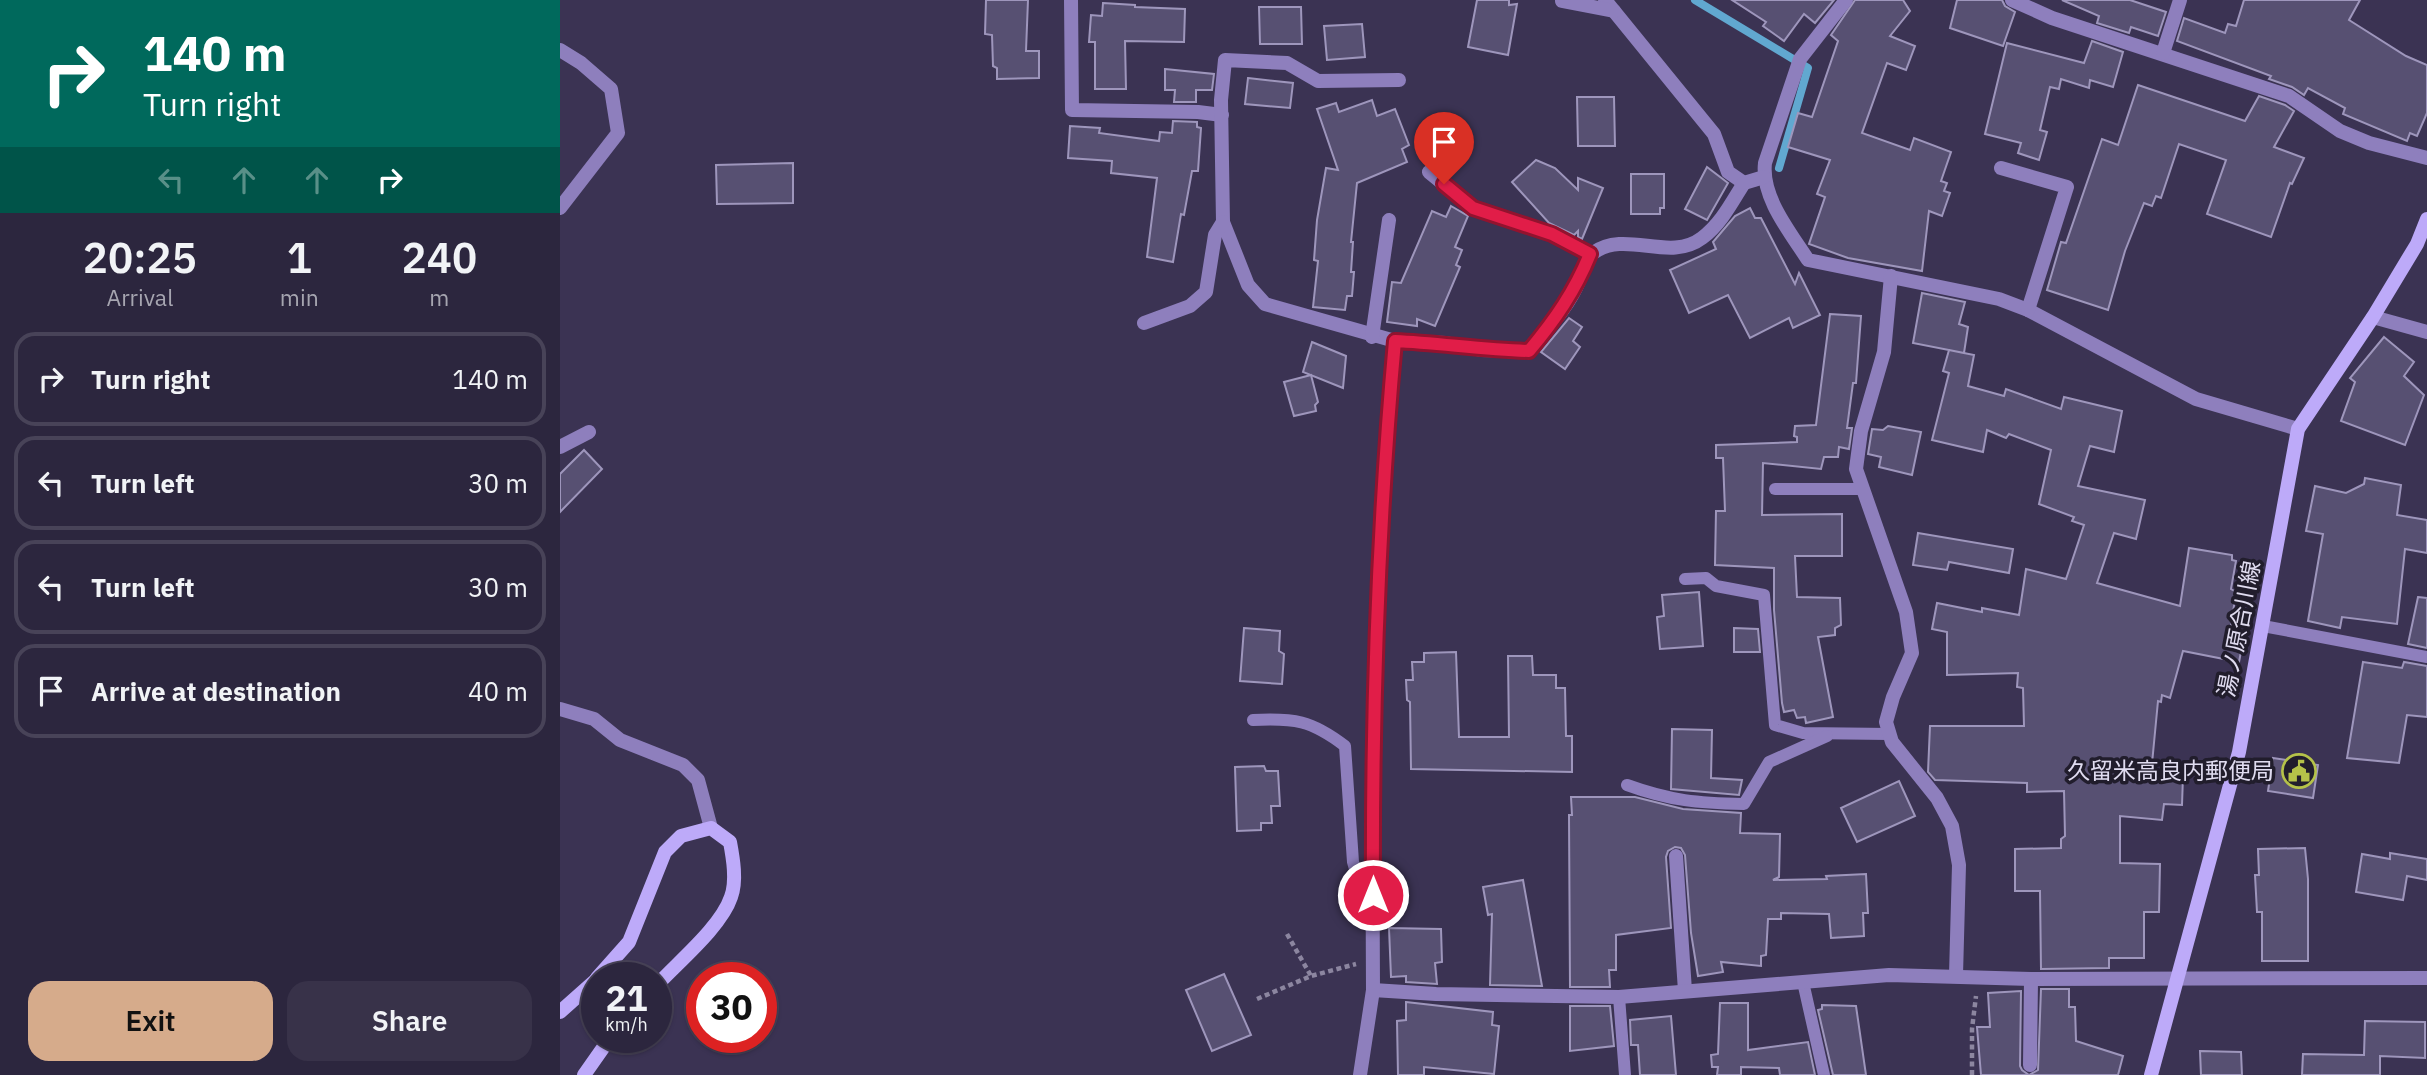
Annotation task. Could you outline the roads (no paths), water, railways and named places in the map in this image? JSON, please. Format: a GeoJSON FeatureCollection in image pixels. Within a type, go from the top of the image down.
{"type":"FeatureCollection","features":[{"type":"Feature","properties":{"kind":"main road","name":"湯ノ原合川線"},"geometry":{"type":"LineString","coordinates":[[2151,1075],[2239,752],[2298,429],[2373,317],[2417,244],[2427,219]]}},
{"type":"Feature","properties":{"kind":"main road"},"geometry":{"type":"LineString","coordinates":[[611,962],[629,942],[665,852],[681,836],[711,828],[730,842],[733,861],[732,897],[718,921],[672,969]]}},
{"type":"Feature","properties":{"kind":"main road"},"geometry":{"type":"LineString","coordinates":[[560,1012],[581,993]]}},
{"type":"Feature","properties":{"kind":"main road"},"geometry":{"type":"LineString","coordinates":[[584,1075],[599,1053]]}},
{"type":"Feature","properties":{"kind":"street"},"geometry":{"type":"LineString","coordinates":[[1071,0],[1072,110],[1198,112],[1222,115]]}},
{"type":"Feature","properties":{"kind":"street"},"geometry":{"type":"LineString","coordinates":[[1846,0],[1800,59],[1781,111],[1764,177],[1781,219],[1808,260],[1999,299],[2028,310],[2196,399],[2298,429]]}},
{"type":"Feature","properties":{"kind":"street"},"geometry":{"type":"LineString","coordinates":[[2012,0],[2052,18],[2289,96],[2340,131],[2369,143],[2427,159]]}},
{"type":"Feature","properties":{"kind":"street"},"geometry":{"type":"LineString","coordinates":[[2163,53],[2180,0]]}},
{"type":"Feature","properties":{"kind":"street"},"geometry":{"type":"LineString","coordinates":[[1562,1],[1610,5],[1714,134],[1728,172],[1744,183]]}},
{"type":"Feature","properties":{"kind":"street"},"geometry":{"type":"LineString","coordinates":[[560,50],[581,63],[611,89],[618,134],[560,208]]}},
{"type":"Feature","properties":{"kind":"street"},"geometry":{"type":"LineString","coordinates":[[1399,80],[1318,81],[1287,63],[1239,58],[1226,60],[1222,115],[1223,222],[1248,285],[1265,304],[1372,337],[1395,341],[1446,343],[1481,350],[1529,351],[1557,318],[1576,287],[1590,254],[1604,246],[1622,243],[1656,248],[1682,248],[1701,240],[1718,223],[1744,183],[1764,177]]}},
{"type":"Feature","properties":{"kind":"street"},"geometry":{"type":"LineString","coordinates":[[2001,168],[2067,187],[2028,310]]}},
{"type":"Feature","properties":{"kind":"street"},"geometry":{"type":"LineString","coordinates":[[1429,172],[1473,208],[1545,231],[1590,254]]}},
{"type":"Feature","properties":{"kind":"street"},"geometry":{"type":"LineString","coordinates":[[1372,337],[1389,220]]}},
{"type":"Feature","properties":{"kind":"street"},"geometry":{"type":"LineString","coordinates":[[1144,323],[1190,306],[1206,292],[1215,235],[1223,222]]}},
{"type":"Feature","properties":{"kind":"street"},"geometry":{"type":"LineString","coordinates":[[1891,276],[1884,352],[1861,431],[1856,469],[1906,612],[1912,653],[1886,722],[1889,734],[1892,742],[1937,798],[1952,825],[1959,865],[1956,975]]}},
{"type":"Feature","properties":{"kind":"street"},"geometry":{"type":"LineString","coordinates":[[2373,317],[2427,332]]}},
{"type":"Feature","properties":{"kind":"street"},"geometry":{"type":"LineString","coordinates":[[1360,1075],[1373,990],[1374,704],[1383,491],[1395,341]]}},
{"type":"Feature","properties":{"kind":"street"},"geometry":{"type":"LineString","coordinates":[[560,447],[589,432]]}},
{"type":"Feature","properties":{"kind":"street"},"geometry":{"type":"LineString","coordinates":[[560,709],[594,719],[620,740],[683,765],[698,780],[711,828]]}},
{"type":"Feature","properties":{"kind":"street"},"geometry":{"type":"LineString","coordinates":[[1676,856],[1685,991]]}},
{"type":"Feature","properties":{"kind":"street"},"geometry":{"type":"LineString","coordinates":[[1373,990],[1436,994],[1619,997],[1889,975],[2031,979],[2427,978]]}},
{"type":"Feature","properties":{"kind":"street"},"geometry":{"type":"LineString","coordinates":[[2030,1065],[2031,979]]}},
{"type":"Feature","properties":{"kind":"lane"},"geometry":{"type":"LineString","coordinates":[[1775,489],[1862,489]]}},
{"type":"Feature","properties":{"kind":"lane"},"geometry":{"type":"LineString","coordinates":[[1685,579],[1706,578],[1716,586],[1764,596],[1775,725],[1802,733],[1889,734]]}},
{"type":"Feature","properties":{"kind":"lane"},"geometry":{"type":"LineString","coordinates":[[2263,626],[2427,657]]}},
{"type":"Feature","properties":{"kind":"lane"},"geometry":{"type":"LineString","coordinates":[[1253,720],[1283,719],[1321,728],[1345,746],[1353,862],[1360,887],[1373,895]]}},
{"type":"Feature","properties":{"kind":"lane"},"geometry":{"type":"LineString","coordinates":[[1627,785],[1663,798],[1696,803],[1744,804],[1769,762],[1831,734]]}},
{"type":"Feature","properties":{"kind":"lane"},"geometry":{"type":"LineString","coordinates":[[1803,982],[1825,1075]]}},
{"type":"Feature","properties":{"kind":"lane"},"geometry":{"type":"LineString","coordinates":[[1619,997],[1625,1075]]}},
{"type":"Feature","properties":{"kind":"waterway"},"geometry":{"type":"LineString","coordinates":[[1695,0],[1808,68],[1779,168]]}},
{"type":"Feature","properties":{"kind":"place","name":"久留米高良内郵便局"},"geometry":{"type":"Point","coordinates":[2299,771]}}]}
